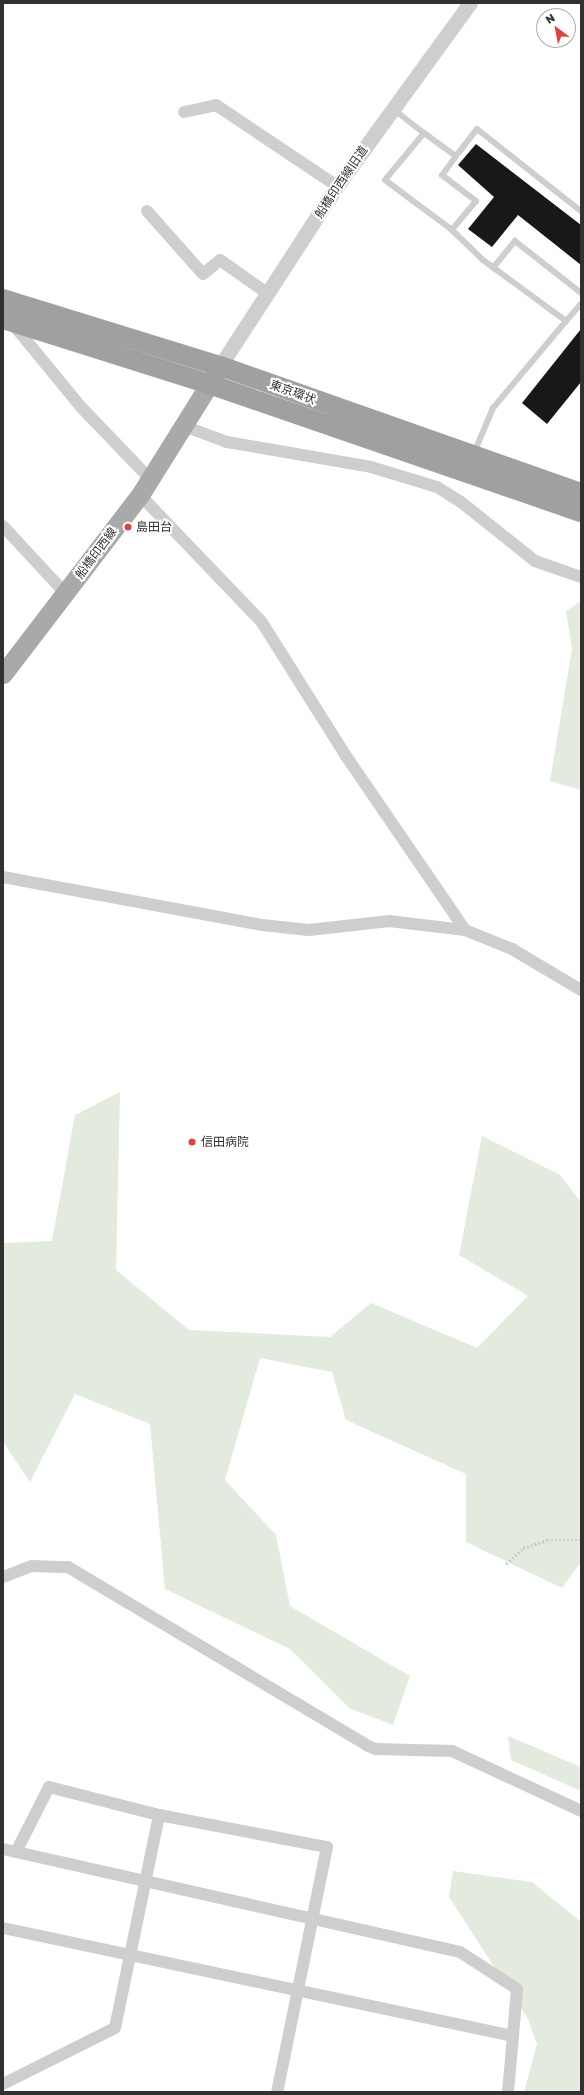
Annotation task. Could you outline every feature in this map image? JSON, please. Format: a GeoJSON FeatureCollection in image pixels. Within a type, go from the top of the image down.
{"type":"FeatureCollection","features":[{"type":"Feature","properties":{"kind":"highway","name":"東京環状"},"geometry":{"type":"LineString","coordinates":[[3,299],[220,366],[472,456],[581,493]]}},
{"type":"Feature","properties":{"kind":"highway","name":"東京環状"},"geometry":{"type":"LineString","coordinates":[[6,319],[209,384],[581,512]]}},
{"type":"Feature","properties":{"kind":"main road","name":"船橋印西線"},"geometry":{"type":"LineString","coordinates":[[3,674],[140,495],[220,366]]}},
{"type":"Feature","properties":{"kind":"street","name":"船橋印西線旧道"},"geometry":{"type":"LineString","coordinates":[[220,366],[337,186],[392,108],[470,3]]}},
{"type":"Feature","properties":{"kind":"street"},"geometry":{"type":"LineString","coordinates":[[184,112],[216,105],[337,186]]}},
{"type":"Feature","properties":{"kind":"street"},"geometry":{"type":"LineString","coordinates":[[148,211],[203,274],[220,260],[267,293]]}},
{"type":"Feature","properties":{"kind":"street"},"geometry":{"type":"LineString","coordinates":[[6,319],[81,407],[150,478]]}},
{"type":"Feature","properties":{"kind":"street"},"geometry":{"type":"LineString","coordinates":[[184,426],[227,442],[371,467],[437,487],[461,502],[534,561],[581,577]]}},
{"type":"Feature","properties":{"kind":"street"},"geometry":{"type":"LineString","coordinates":[[140,495],[261,621],[334,737],[465,930]]}},
{"type":"Feature","properties":{"kind":"street"},"geometry":{"type":"LineString","coordinates":[[3,526],[65,593]]}},
{"type":"Feature","properties":{"kind":"street"},"geometry":{"type":"LineString","coordinates":[[3,877],[262,925],[309,930],[389,921],[465,930],[512,950],[581,990]]}},
{"type":"Feature","properties":{"kind":"street"},"geometry":{"type":"LineString","coordinates":[[3,1577],[32,1566],[68,1567],[368,1746],[376,1749],[452,1751],[581,1811]]}},
{"type":"Feature","properties":{"kind":"street"},"geometry":{"type":"LineString","coordinates":[[16,1852],[49,1787],[159,1815],[328,1847],[278,2092]]}},
{"type":"Feature","properties":{"kind":"street"},"geometry":{"type":"LineString","coordinates":[[3,2084],[115,2028],[159,1815]]}},
{"type":"Feature","properties":{"kind":"street"},"geometry":{"type":"LineString","coordinates":[[3,1849],[313,1917],[460,1952],[484,1965],[517,1989],[508,2092]]}},
{"type":"Feature","properties":{"kind":"street"},"geometry":{"type":"LineString","coordinates":[[3,1928],[513,2036]]}},
{"type":"Feature","properties":{"kind":"lane"},"geometry":{"type":"LineString","coordinates":[[392,108],[456,156]]}},
{"type":"Feature","properties":{"kind":"lane"},"geometry":{"type":"LineString","coordinates":[[452,230],[476,201],[442,175],[477,130],[581,212]]}},
{"type":"Feature","properties":{"kind":"lane"},"geometry":{"type":"LineString","coordinates":[[424,133],[385,180],[452,230],[493,268],[566,321]]}},
{"type":"Feature","properties":{"kind":"lane"},"geometry":{"type":"LineString","coordinates":[[493,268],[515,241],[581,293]]}},
{"type":"Feature","properties":{"kind":"lane"},"geometry":{"type":"LineString","coordinates":[[472,456],[493,408],[581,304]]}},
{"type":"Feature","properties":{"kind":"path"},"geometry":{"type":"LineString","coordinates":[[506,1564],[523,1548],[547,1540],[581,1540]]}},
{"type":"Feature","properties":{"kind":"shaded area"},"geometry":{"type":"Polygon","coordinates":[[[581,601],[581,790],[550,781],[572,649],[566,611],[581,601]]]}},
{"type":"Feature","properties":{"kind":"shaded area"},"geometry":{"type":"Polygon","coordinates":[[[120,1092],[116,1270],[189,1330],[330,1337],[371,1303],[477,1348],[528,1296],[459,1255],[482,1136],[560,1175],[581,1202],[581,1562],[562,1588],[466,1542],[466,1474],[346,1420],[332,1372],[260,1358],[225,1480],[276,1535],[290,1606],[410,1676],[393,1725],[349,1708],[290,1649],[165,1589],[150,1424],[75,1394],[30,1482],[3,1442],[3,1243],[52,1241],[75,1115],[120,1092]]]}},
{"type":"Feature","properties":{"kind":"shaded area"},"geometry":{"type":"Polygon","coordinates":[[[508,1736],[581,1767],[581,1791],[511,1760],[508,1736]]]}},
{"type":"Feature","properties":{"kind":"shaded area"},"geometry":{"type":"Polygon","coordinates":[[[453,1871],[532,1882],[581,1922],[581,2092],[524,2092],[537,2044],[528,2019],[449,1897],[453,1871]]]}},
{"type":"Feature","properties":{"kind":"building"},"geometry":{"type":"Polygon","coordinates":[[[476,144],[581,225],[581,265],[518,215],[492,247],[468,229],[494,197],[458,165],[476,144]]]}},
{"type":"Feature","properties":{"kind":"building"},"geometry":{"type":"Polygon","coordinates":[[[581,329],[581,382],[547,424],[522,403],[581,329]]]}},
{"type":"Feature","properties":{"kind":"place","name":"島田台"},"geometry":{"type":"Point","coordinates":[128,527]}},
{"type":"Feature","properties":{"kind":"place","name":"信田病院"},"geometry":{"type":"Point","coordinates":[192,1142]}}]}
